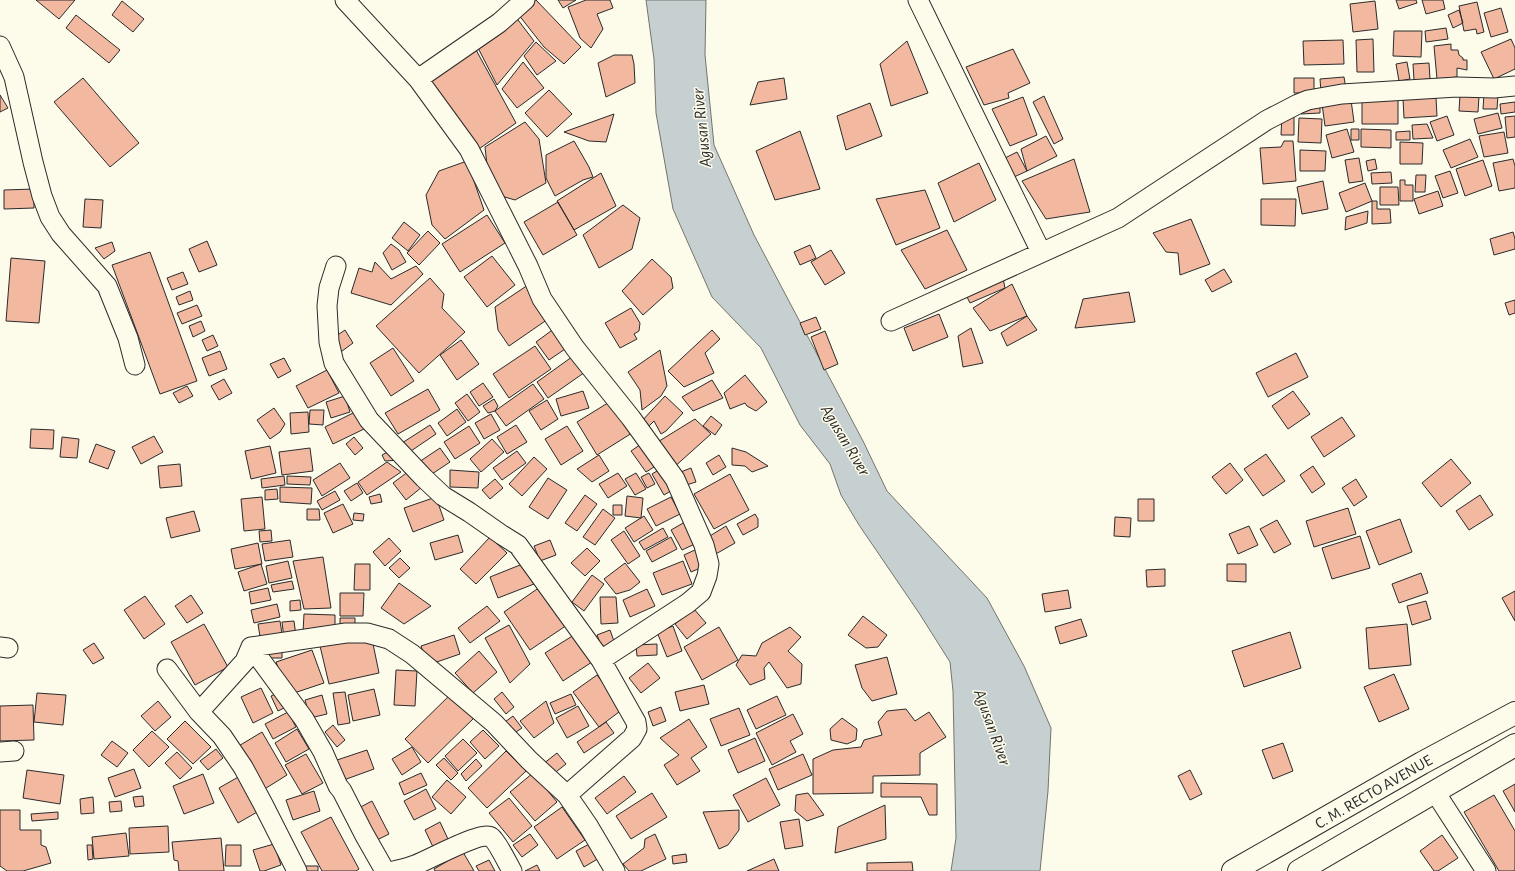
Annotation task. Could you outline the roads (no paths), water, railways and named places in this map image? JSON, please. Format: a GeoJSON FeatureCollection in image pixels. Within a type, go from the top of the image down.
{"type":"FeatureCollection","features":[{"type":"Feature","properties":{"kind":"highway","name":"C. M. RECTO AVENUE"},"geometry":{"type":"LineString","coordinates":[[1233,871],[1422,763],[1515,713]]}},
{"type":"Feature","properties":{"kind":"highway","name":"C. M. RECTO AVENUE"},"geometry":{"type":"LineString","coordinates":[[1310,868],[1515,745]]}},
{"type":"Feature","properties":{"kind":"street"},"geometry":{"type":"LineString","coordinates":[[345,0],[418,79],[469,148],[528,266],[542,299],[575,348],[631,418],[675,479],[704,545],[709,564],[707,576],[701,592],[688,603],[601,660]]}},
{"type":"Feature","properties":{"kind":"street"},"geometry":{"type":"LineString","coordinates":[[418,79],[499,23],[525,0]]}},
{"type":"Feature","properties":{"kind":"street"},"geometry":{"type":"LineString","coordinates":[[918,0],[1041,252]]}},
{"type":"Feature","properties":{"kind":"street"},"geometry":{"type":"LineString","coordinates":[[0,46],[14,76],[33,162],[42,196],[50,217],[62,234],[107,286],[128,338],[135,365]]}},
{"type":"Feature","properties":{"kind":"street"},"geometry":{"type":"LineString","coordinates":[[891,321],[1118,218],[1267,120],[1303,102],[1342,94],[1457,87],[1494,88],[1515,86]]}},
{"type":"Feature","properties":{"kind":"street"},"geometry":{"type":"LineString","coordinates":[[336,266],[329,288],[327,306],[329,342],[334,363],[369,420],[443,496],[470,512],[518,545],[601,660],[636,722],[636,730],[632,738],[567,795]]}},
{"type":"Feature","properties":{"kind":"street"},"geometry":{"type":"LineString","coordinates":[[250,647],[272,645],[340,633],[367,633],[389,638],[412,654],[494,723],[529,760],[567,795],[589,827],[614,871]]}},
{"type":"Feature","properties":{"kind":"street"},"geometry":{"type":"LineString","coordinates":[[199,712],[245,661],[250,647]]}},
{"type":"Feature","properties":{"kind":"street"},"geometry":{"type":"LineString","coordinates":[[250,647],[304,719],[323,752],[338,786],[385,871]]}},
{"type":"Feature","properties":{"kind":"street"},"geometry":{"type":"LineString","coordinates":[[167,670],[199,712],[222,736],[264,804],[297,871]]}},
{"type":"Feature","properties":{"kind":"street"},"geometry":{"type":"LineString","coordinates":[[1435,792],[1486,871]]}},
{"type":"Feature","properties":{"kind":"street"},"geometry":{"type":"LineString","coordinates":[[394,871],[415,865],[469,840],[482,836],[488,836],[491,837],[496,844],[512,871]]}},
{"type":"Feature","properties":{"kind":"water","name":"Agusan River"},"geometry":{"type":"Polygon","coordinates":[[[646,0],[706,0],[705,55],[714,145],[754,235],[863,441],[887,491],[987,598],[1024,666],[1051,728],[1048,791],[1040,871],[951,871],[956,838],[953,691],[950,662],[919,613],[859,525],[841,495],[830,464],[800,425],[761,348],[712,297],[673,209],[656,113],[654,59],[646,0]]]}}]}
